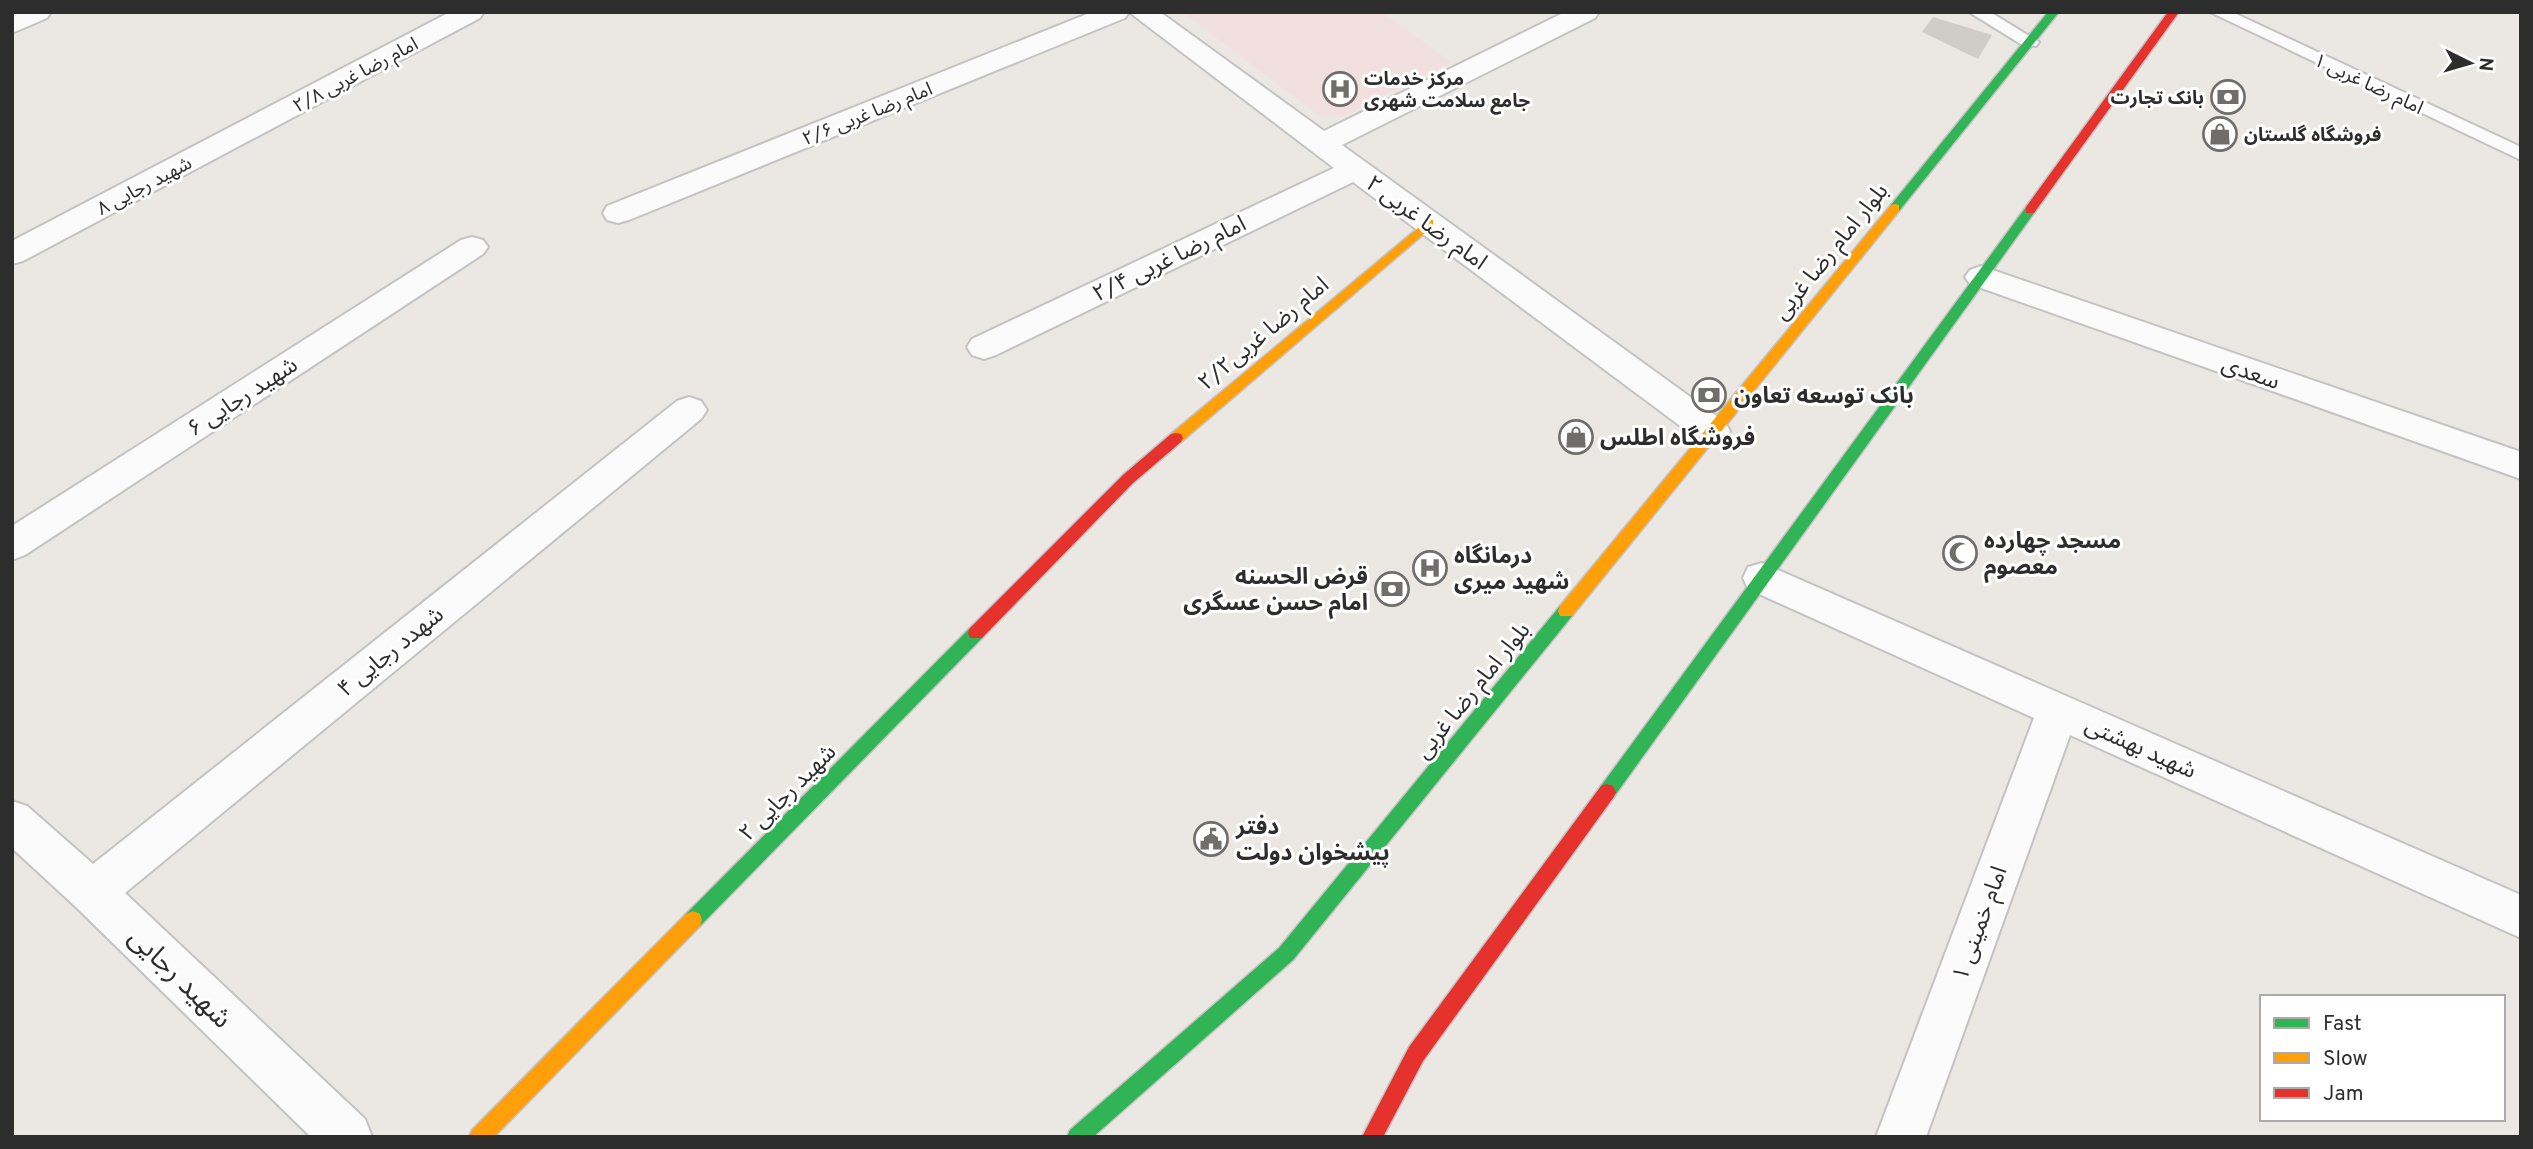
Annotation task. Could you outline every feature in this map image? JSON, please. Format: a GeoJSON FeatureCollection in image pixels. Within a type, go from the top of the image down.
{"type":"FeatureCollection","features":[{"type":"Feature","properties":{"kind":"main road","name":"بلوار امام رضا غربی"},"geometry":{"type":"LineString","coordinates":[[1077,1137],[1286,954],[2054,12]]}},
{"type":"Feature","properties":{"kind":"main road"},"geometry":{"type":"LineString","coordinates":[[1372,1137],[1416,1054],[2174,12]]}},
{"type":"Feature","properties":{"kind":"main road","name":"امام رضا غربی۲/۲"},"geometry":{"type":"LineString","coordinates":[[1128,478],[1429,223]]}},
{"type":"Feature","properties":{"kind":"main road","name":"شهید رجایی ۲"},"geometry":{"type":"LineString","coordinates":[[479,1137],[1128,478]]}},
{"type":"Feature","properties":{"kind":"street"},"geometry":{"type":"LineString","coordinates":[[12,25],[38,12]]}},
{"type":"Feature","properties":{"kind":"street","name":"امام رضا غربی ۲/۸"},"geometry":{"type":"LineString","coordinates":[[276,116],[471,12]]}},
{"type":"Feature","properties":{"kind":"street","name":"امام رضا غربی ۲/۶"},"geometry":{"type":"LineString","coordinates":[[618,213],[1116,12]]}},
{"type":"Feature","properties":{"kind":"street","name":"امام رضا غربی ۲"},"geometry":{"type":"LineString","coordinates":[[1142,12],[1712,431]]}},
{"type":"Feature","properties":{"kind":"street"},"geometry":{"type":"LineString","coordinates":[[1321,144],[1586,12]]}},
{"type":"Feature","properties":{"kind":"street","name":"شهید رجایی ۸"},"geometry":{"type":"LineString","coordinates":[[12,254],[276,116]]}},
{"type":"Feature","properties":{"kind":"street","name":"امام رضا غربی ۲/۴"},"geometry":{"type":"LineString","coordinates":[[984,347],[1355,169]]}},
{"type":"Feature","properties":{"kind":"street","name":"شهید رجایی ۶"},"geometry":{"type":"LineString","coordinates":[[12,545],[472,247]]}},
{"type":"Feature","properties":{"kind":"street","name":"سعدی"},"geometry":{"type":"LineString","coordinates":[[1981,277],[2521,466]]}},
{"type":"Feature","properties":{"kind":"street","name":"شهدد رجایی ۴"},"geometry":{"type":"LineString","coordinates":[[92,892],[689,410]]}},
{"type":"Feature","properties":{"kind":"street","name":"شهید بهشتی"},"geometry":{"type":"LineString","coordinates":[[1762,578],[2521,917]]}},
{"type":"Feature","properties":{"kind":"street","name":"امام خمینی ۱"},"geometry":{"type":"LineString","coordinates":[[1901,1137],[2058,710]]}},
{"type":"Feature","properties":{"kind":"street","name":"شهید رجایی"},"geometry":{"type":"LineString","coordinates":[[12,820],[92,892],[347,1137]]}},
{"type":"Feature","properties":{"kind":"lane"},"geometry":{"type":"LineString","coordinates":[[1977,12],[2030,42]]}},
{"type":"Feature","properties":{"kind":"lane","name":"امام رضا غربی ۱"},"geometry":{"type":"LineString","coordinates":[[2217,12],[2521,153]]}},
{"type":"Feature","properties":{"kind":"shaded area","name":"مرکز خدمات جامع سلامت شهری"},"geometry":{"type":"Polygon","coordinates":[[[1186,12],[1382,12],[1451,62],[1341,117],[1319,115],[1186,15],[1186,12]]]}},
{"type":"Feature","properties":{"kind":"building"},"geometry":{"type":"Polygon","coordinates":[[[1933,17],[1992,35],[1978,59],[1922,32],[1933,17]]]}},
{"type":"Feature","properties":{"kind":"traffic: fast"},"geometry":{"type":"LineString","coordinates":[[1895,208],[2054,12]]}},
{"type":"Feature","properties":{"kind":"traffic: fast"},"geometry":{"type":"LineString","coordinates":[[1607,792],[2030,210]]}},
{"type":"Feature","properties":{"kind":"traffic: fast"},"geometry":{"type":"LineString","coordinates":[[1077,1137],[1286,954],[1566,611]]}},
{"type":"Feature","properties":{"kind":"traffic: fast"},"geometry":{"type":"LineString","coordinates":[[693,920],[976,633]]}},
{"type":"Feature","properties":{"kind":"traffic: slow"},"geometry":{"type":"LineString","coordinates":[[1566,611],[1895,208]]}},
{"type":"Feature","properties":{"kind":"traffic: slow"},"geometry":{"type":"LineString","coordinates":[[1176,438],[1429,223]]}},
{"type":"Feature","properties":{"kind":"traffic: slow"},"geometry":{"type":"LineString","coordinates":[[479,1137],[693,920]]}},
{"type":"Feature","properties":{"kind":"traffic: jam"},"geometry":{"type":"LineString","coordinates":[[2030,210],[2174,12]]}},
{"type":"Feature","properties":{"kind":"traffic: jam"},"geometry":{"type":"LineString","coordinates":[[976,633],[1128,479],[1176,438]]}},
{"type":"Feature","properties":{"kind":"traffic: jam"},"geometry":{"type":"LineString","coordinates":[[1372,1137],[1416,1054],[1607,792]]}},
{"type":"Feature","properties":{"kind":"place","name":"مرکز خدمات جامع سلامت شهری"},"geometry":{"type":"Point","coordinates":[1340,89]}},
{"type":"Feature","properties":{"kind":"place","name":"بانک تجارت"},"geometry":{"type":"Point","coordinates":[2228,97]}},
{"type":"Feature","properties":{"kind":"place","name":"فروشگاه گلستان"},"geometry":{"type":"Point","coordinates":[2220,134]}},
{"type":"Feature","properties":{"kind":"place","name":"بانک توسعه تعاون"},"geometry":{"type":"Point","coordinates":[1709,395]}},
{"type":"Feature","properties":{"kind":"place","name":"فروشگاه اطلس"},"geometry":{"type":"Point","coordinates":[1576,437]}},
{"type":"Feature","properties":{"kind":"place","name":"مسجد چهارده معصوم"},"geometry":{"type":"Point","coordinates":[1960,553]}},
{"type":"Feature","properties":{"kind":"place","name":"درمانگاه شهید میری"},"geometry":{"type":"Point","coordinates":[1430,568]}},
{"type":"Feature","properties":{"kind":"place","name":"قرض الحسنه امام حسن عسگری"},"geometry":{"type":"Point","coordinates":[1392,589]}},
{"type":"Feature","properties":{"kind":"place","name":"دفتر پیشخوان دولت"},"geometry":{"type":"Point","coordinates":[1211,839]}}]}
